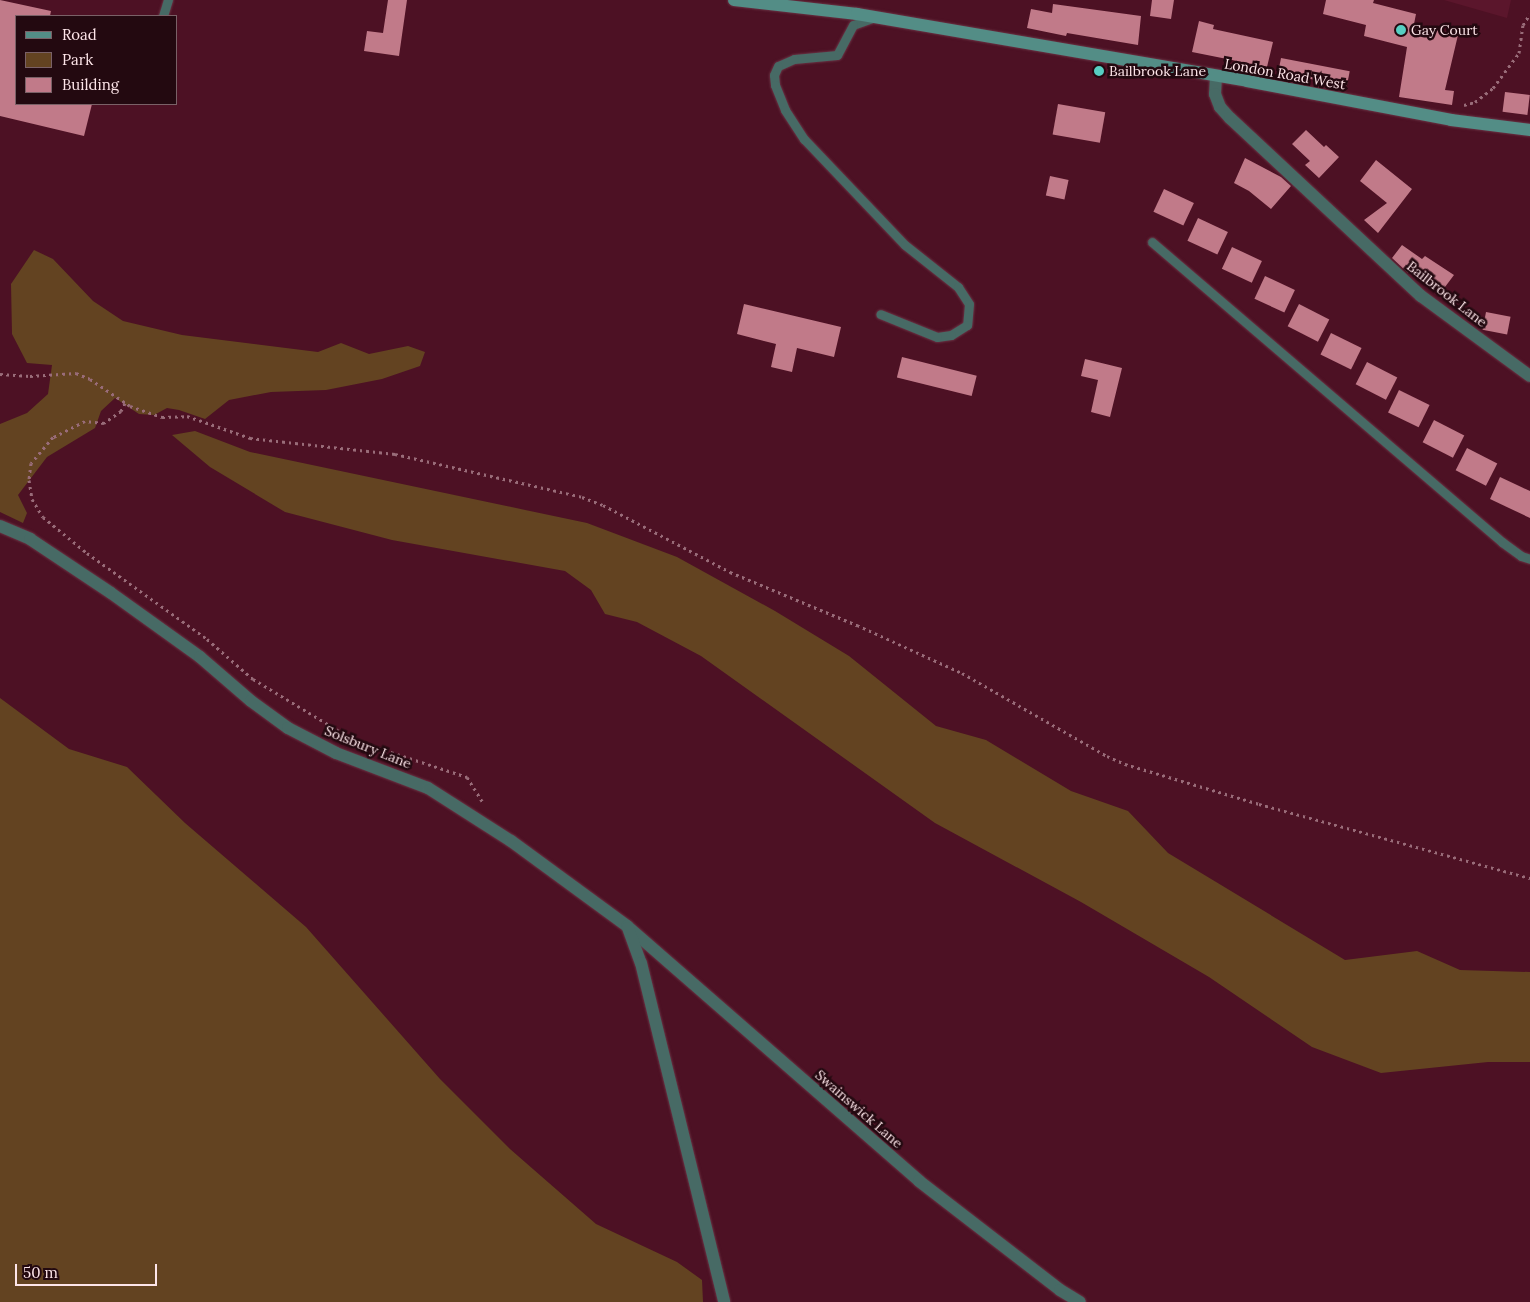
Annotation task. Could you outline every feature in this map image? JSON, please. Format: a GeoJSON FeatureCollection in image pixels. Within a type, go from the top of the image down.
{"type":"FeatureCollection","features":[{"type":"Feature","properties":{"kind":"street","name":"London Road West"},"geometry":{"type":"LineString","coordinates":[[734,0],[857,14],[1216,76],[1451,120],[1530,130]]}},
{"type":"Feature","properties":{"kind":"street","name":"Bailbrook Lane"},"geometry":{"type":"LineString","coordinates":[[1216,76],[1215,94],[1220,107],[1230,118],[1421,296],[1530,376]]}},
{"type":"Feature","properties":{"kind":"street","name":"Solsbury Lane"},"geometry":{"type":"LineString","coordinates":[[0,526],[30,539],[111,593],[200,657],[251,702],[288,728],[336,753],[428,788],[511,841],[627,926]]}},
{"type":"Feature","properties":{"kind":"street"},"geometry":{"type":"LineString","coordinates":[[627,926],[641,963],[724,1302]]}},
{"type":"Feature","properties":{"kind":"street","name":"Swainswick Lane"},"geometry":{"type":"LineString","coordinates":[[627,926],[918,1181],[1060,1290],[1080,1302]]}},
{"type":"Feature","properties":{"kind":"lane"},"geometry":{"type":"LineString","coordinates":[[163,15],[168,0]]}},
{"type":"Feature","properties":{"kind":"lane"},"geometry":{"type":"LineString","coordinates":[[875,17],[853,24],[837,54],[794,59],[778,66],[774,75],[775,86],[785,110],[804,139],[905,245],[958,287],[969,304],[967,325],[951,335],[937,338],[880,314]]}},
{"type":"Feature","properties":{"kind":"lane"},"geometry":{"type":"LineString","coordinates":[[1152,242],[1502,542],[1521,556],[1530,559]]}},
{"type":"Feature","properties":{"kind":"path"},"geometry":{"type":"LineString","coordinates":[[1451,120],[1460,106],[1475,102],[1493,88],[1519,53],[1523,25],[1530,14]]}},
{"type":"Feature","properties":{"kind":"path"},"geometry":{"type":"LineString","coordinates":[[0,374],[30,376],[76,373],[90,379],[125,403],[162,417],[187,416],[250,438],[395,454],[582,498],[603,505],[730,572],[857,625],[962,673],[1107,756],[1125,764],[1259,804],[1530,878]]}},
{"type":"Feature","properties":{"kind":"path"},"geometry":{"type":"LineString","coordinates":[[125,403],[121,411],[104,423],[85,421],[53,437],[31,463],[29,480],[32,499],[43,517],[87,553],[206,639],[253,680],[354,740],[467,777]]}},
{"type":"Feature","properties":{"kind":"shaded area"},"geometry":{"type":"Polygon","coordinates":[[[1444,0],[1511,0],[1507,18],[1444,0]]]}},
{"type":"Feature","properties":{"kind":"green space"},"geometry":{"type":"Polygon","coordinates":[[[34,250],[53,259],[93,301],[123,321],[182,335],[318,352],[341,343],[369,354],[408,346],[425,352],[420,366],[382,379],[326,390],[271,392],[229,400],[205,419],[167,408],[154,415],[139,414],[115,398],[101,411],[95,428],[47,457],[18,495],[27,513],[23,523],[0,512],[0,424],[27,413],[48,394],[52,365],[27,363],[12,334],[11,284],[34,250]]]}},
{"type":"Feature","properties":{"kind":"green space"},"geometry":{"type":"Polygon","coordinates":[[[195,431],[250,452],[587,523],[677,557],[775,611],[849,656],[936,726],[986,740],[1071,791],[1128,811],[1168,853],[1345,960],[1417,951],[1460,970],[1530,972],[1530,1062],[1488,1062],[1381,1073],[1312,1047],[1209,977],[1081,902],[935,823],[701,656],[637,622],[605,614],[591,590],[565,571],[392,540],[285,512],[210,467],[172,435],[195,431]]]}},
{"type":"Feature","properties":{"kind":"green space"},"geometry":{"type":"Polygon","coordinates":[[[0,698],[69,749],[127,767],[185,823],[306,927],[440,1079],[510,1149],[596,1224],[677,1262],[702,1280],[703,1302],[0,1302],[0,698]]]}},
{"type":"Feature","properties":{"kind":"building"},"geometry":{"type":"Polygon","coordinates":[[[0,0],[51,11],[50,15],[15,15],[15,105],[92,105],[84,136],[0,116],[0,0]]]}},
{"type":"Feature","properties":{"kind":"building"},"geometry":{"type":"Polygon","coordinates":[[[388,0],[407,0],[399,56],[364,51],[367,31],[383,33],[388,0]]]}},
{"type":"Feature","properties":{"kind":"building"},"geometry":{"type":"Polygon","coordinates":[[[1152,0],[1174,0],[1171,19],[1150,16],[1152,0]]]}},
{"type":"Feature","properties":{"kind":"building","name":"Gay Court"},"geometry":{"type":"Polygon","coordinates":[[[1326,0],[1374,0],[1373,3],[1416,14],[1414,24],[1458,35],[1445,90],[1454,91],[1452,105],[1399,97],[1407,47],[1364,36],[1366,25],[1323,14],[1326,0]]]}},
{"type":"Feature","properties":{"kind":"building"},"geometry":{"type":"Polygon","coordinates":[[[1053,4],[1141,16],[1138,45],[1067,33],[1066,36],[1027,28],[1031,9],[1052,13],[1053,4]]]}},
{"type":"Feature","properties":{"kind":"building"},"geometry":{"type":"Polygon","coordinates":[[[1199,21],[1214,25],[1213,29],[1273,42],[1267,67],[1192,52],[1199,21]]]}},
{"type":"Feature","properties":{"kind":"building"},"geometry":{"type":"Polygon","coordinates":[[[1281,58],[1350,71],[1347,86],[1278,73],[1281,58]]]}},
{"type":"Feature","properties":{"kind":"building"},"geometry":{"type":"Polygon","coordinates":[[[1505,92],[1530,95],[1527,115],[1503,112],[1505,92]]]}},
{"type":"Feature","properties":{"kind":"building"},"geometry":{"type":"Polygon","coordinates":[[[1058,104],[1105,112],[1100,143],[1053,135],[1058,104]]]}},
{"type":"Feature","properties":{"kind":"building"},"geometry":{"type":"Polygon","coordinates":[[[1306,130],[1324,147],[1326,145],[1339,157],[1319,178],[1305,165],[1310,161],[1292,144],[1306,130]]]}},
{"type":"Feature","properties":{"kind":"building"},"geometry":{"type":"Polygon","coordinates":[[[1245,158],[1281,177],[1291,186],[1271,209],[1249,191],[1234,183],[1245,158]]]}},
{"type":"Feature","properties":{"kind":"building"},"geometry":{"type":"Polygon","coordinates":[[[1376,160],[1412,189],[1378,233],[1364,220],[1387,203],[1360,181],[1376,160]]]}},
{"type":"Feature","properties":{"kind":"building"},"geometry":{"type":"Polygon","coordinates":[[[1050,176],[1069,180],[1064,200],[1046,196],[1050,176]]]}},
{"type":"Feature","properties":{"kind":"building"},"geometry":{"type":"Polygon","coordinates":[[[1164,189],[1194,203],[1183,226],[1153,212],[1164,189]]]}},
{"type":"Feature","properties":{"kind":"building"},"geometry":{"type":"Polygon","coordinates":[[[1198,218],[1228,232],[1217,255],[1187,241],[1198,218]]]}},
{"type":"Feature","properties":{"kind":"building"},"geometry":{"type":"Polygon","coordinates":[[[1402,245],[1422,259],[1425,256],[1454,275],[1442,291],[1411,269],[1408,273],[1392,258],[1402,245]]]}},
{"type":"Feature","properties":{"kind":"building"},"geometry":{"type":"Polygon","coordinates":[[[1232,247],[1262,261],[1252,283],[1222,269],[1232,247]]]}},
{"type":"Feature","properties":{"kind":"building"},"geometry":{"type":"Polygon","coordinates":[[[1265,276],[1295,290],[1284,313],[1254,299],[1265,276]]]}},
{"type":"Feature","properties":{"kind":"building"},"geometry":{"type":"Polygon","coordinates":[[[744,304],[841,327],[834,357],[797,348],[792,372],[771,367],[776,344],[737,334],[744,304]]]}},
{"type":"Feature","properties":{"kind":"building"},"geometry":{"type":"Polygon","coordinates":[[[1299,304],[1329,319],[1318,342],[1288,326],[1299,304]]]}},
{"type":"Feature","properties":{"kind":"building"},"geometry":{"type":"Polygon","coordinates":[[[1486,312],[1511,317],[1507,334],[1483,330],[1486,312]]]}},
{"type":"Feature","properties":{"kind":"building"},"geometry":{"type":"Polygon","coordinates":[[[1331,333],[1362,348],[1351,369],[1320,355],[1331,333]]]}},
{"type":"Feature","properties":{"kind":"building"},"geometry":{"type":"Polygon","coordinates":[[[902,357],[977,376],[972,396],[897,377],[902,357]]]}},
{"type":"Feature","properties":{"kind":"building"},"geometry":{"type":"Polygon","coordinates":[[[1085,359],[1122,368],[1110,417],[1091,412],[1098,380],[1081,376],[1085,359]]]}},
{"type":"Feature","properties":{"kind":"building"},"geometry":{"type":"Polygon","coordinates":[[[1367,362],[1397,377],[1386,400],[1356,384],[1367,362]]]}},
{"type":"Feature","properties":{"kind":"building"},"geometry":{"type":"Polygon","coordinates":[[[1399,390],[1430,405],[1419,427],[1388,412],[1399,390]]]}},
{"type":"Feature","properties":{"kind":"building"},"geometry":{"type":"Polygon","coordinates":[[[1434,420],[1464,435],[1453,458],[1423,442],[1434,420]]]}},
{"type":"Feature","properties":{"kind":"building"},"geometry":{"type":"Polygon","coordinates":[[[1467,448],[1497,463],[1486,486],[1456,470],[1467,448]]]}},
{"type":"Feature","properties":{"kind":"building"},"geometry":{"type":"Polygon","coordinates":[[[1500,477],[1530,491],[1530,518],[1490,499],[1500,477]]]}},
{"type":"Feature","properties":{"kind":"place","name":"Gay Court"},"geometry":{"type":"Point","coordinates":[1401,30]}},
{"type":"Feature","properties":{"kind":"place","name":"Bailbrook Lane"},"geometry":{"type":"Point","coordinates":[1099,71]}}]}
